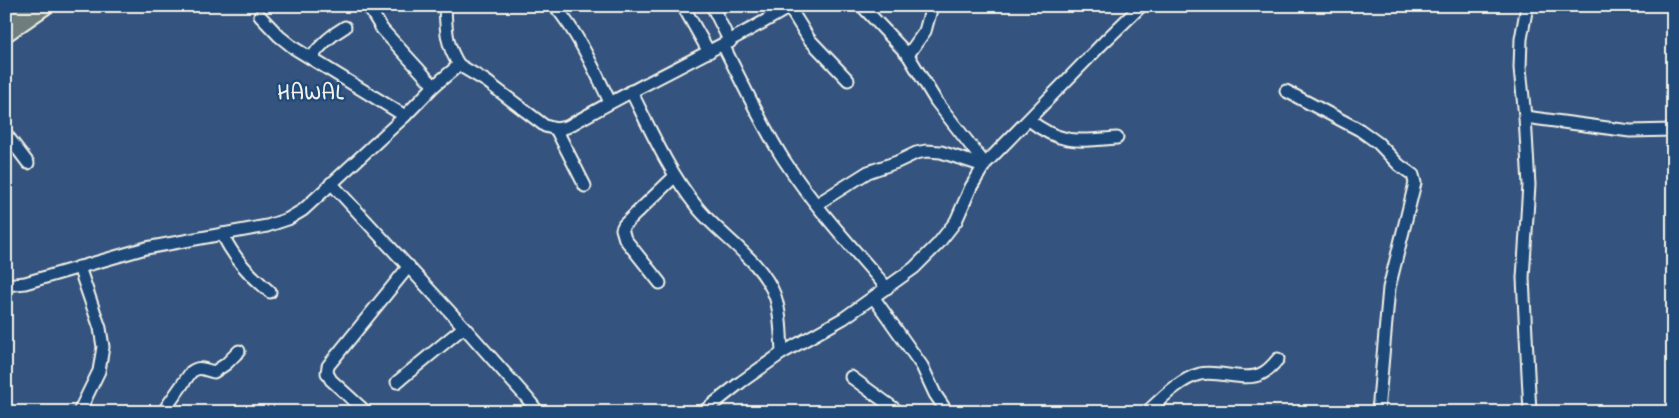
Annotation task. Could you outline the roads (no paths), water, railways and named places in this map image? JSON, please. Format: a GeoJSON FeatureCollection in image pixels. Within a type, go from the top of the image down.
{"type":"FeatureCollection","features":[{"type":"Feature","properties":{"kind":"highway"},"geometry":{"type":"LineString","coordinates":[[6,16],[20,6]]}},
{"type":"Feature","properties":{"kind":"highway"},"geometry":{"type":"LineString","coordinates":[[6,33],[45,6]]}},
{"type":"Feature","properties":{"kind":"street"},"geometry":{"type":"LineString","coordinates":[[368,6],[382,29],[402,54],[434,86]]}},
{"type":"Feature","properties":{"kind":"street"},"geometry":{"type":"LineString","coordinates":[[445,6],[446,35],[451,54],[459,65],[486,81],[545,126],[556,130],[567,127],[610,102],[709,52],[790,7],[809,40],[848,80]]}},
{"type":"Feature","properties":{"kind":"street"},"geometry":{"type":"LineString","coordinates":[[555,6],[567,21],[588,56],[610,102]]}},
{"type":"Feature","properties":{"kind":"street"},"geometry":{"type":"LineString","coordinates":[[683,6],[709,52]]}},
{"type":"Feature","properties":{"kind":"street"},"geometry":{"type":"LineString","coordinates":[[712,6],[726,43],[767,131],[785,161],[817,204],[887,288]]}},
{"type":"Feature","properties":{"kind":"street"},"geometry":{"type":"LineString","coordinates":[[862,6],[908,55],[936,101],[984,165]]}},
{"type":"Feature","properties":{"kind":"street"},"geometry":{"type":"LineString","coordinates":[[908,55],[925,31],[932,6]]}},
{"type":"Feature","properties":{"kind":"street"},"geometry":{"type":"LineString","coordinates":[[703,412],[782,353],[844,318],[914,268],[938,244],[956,221],[971,187],[984,165],[1141,6]]}},
{"type":"Feature","properties":{"kind":"street"},"geometry":{"type":"LineString","coordinates":[[1526,6],[1521,39],[1520,68],[1529,184],[1523,278],[1530,412]]}},
{"type":"Feature","properties":{"kind":"street"},"geometry":{"type":"LineString","coordinates":[[260,16],[286,42],[405,116]]}},
{"type":"Feature","properties":{"kind":"street"},"geometry":{"type":"LineString","coordinates":[[311,58],[326,39],[345,27]]}},
{"type":"Feature","properties":{"kind":"street"},"geometry":{"type":"LineString","coordinates":[[6,285],[25,283],[146,248],[268,226],[288,219],[303,210],[331,182],[405,116],[434,86],[459,65]]}},
{"type":"Feature","properties":{"kind":"street"},"geometry":{"type":"LineString","coordinates":[[631,91],[675,176],[698,208],[754,264],[766,280],[774,296],[780,320],[782,353]]}},
{"type":"Feature","properties":{"kind":"street"},"geometry":{"type":"LineString","coordinates":[[1286,91],[1360,130],[1378,143],[1399,165],[1413,175],[1415,183],[1389,288],[1378,412]]}},
{"type":"Feature","properties":{"kind":"street"},"geometry":{"type":"LineString","coordinates":[[1525,117],[1630,131],[1673,130]]}},
{"type":"Feature","properties":{"kind":"street"},"geometry":{"type":"LineString","coordinates":[[1028,120],[1042,130],[1067,140],[1116,138]]}},
{"type":"Feature","properties":{"kind":"street"},"geometry":{"type":"LineString","coordinates":[[556,130],[585,186]]}},
{"type":"Feature","properties":{"kind":"street"},"geometry":{"type":"LineString","coordinates":[[6,134],[28,163]]}},
{"type":"Feature","properties":{"kind":"street"},"geometry":{"type":"LineString","coordinates":[[817,204],[868,172],[898,162],[916,153],[926,151],[941,152],[984,165]]}},
{"type":"Feature","properties":{"kind":"street"},"geometry":{"type":"LineString","coordinates":[[660,283],[625,238],[622,229],[675,176]]}},
{"type":"Feature","properties":{"kind":"street"},"geometry":{"type":"LineString","coordinates":[[331,182],[464,327],[538,412]]}},
{"type":"Feature","properties":{"kind":"street"},"geometry":{"type":"LineString","coordinates":[[222,234],[237,260],[270,292]]}},
{"type":"Feature","properties":{"kind":"street"},"geometry":{"type":"LineString","coordinates":[[366,412],[331,380],[328,366],[409,266]]}},
{"type":"Feature","properties":{"kind":"street"},"geometry":{"type":"LineString","coordinates":[[79,267],[100,328],[104,347],[99,370],[79,412]]}},
{"type":"Feature","properties":{"kind":"street"},"geometry":{"type":"LineString","coordinates":[[874,298],[922,366],[945,411]]}},
{"type":"Feature","properties":{"kind":"street"},"geometry":{"type":"LineString","coordinates":[[397,382],[464,327]]}},
{"type":"Feature","properties":{"kind":"street"},"geometry":{"type":"LineString","coordinates":[[164,412],[191,372],[201,367],[214,372],[226,364],[239,351]]}},
{"type":"Feature","properties":{"kind":"street"},"geometry":{"type":"LineString","coordinates":[[1147,412],[1189,378],[1211,373],[1254,376],[1268,370],[1278,359]]}},
{"type":"Feature","properties":{"kind":"street"},"geometry":{"type":"LineString","coordinates":[[851,377],[899,412]]}},
{"type":"Feature","properties":{"kind":"district","name":"HAWAL"},"geometry":{"type":"Point","coordinates":[311,92]}}]}
